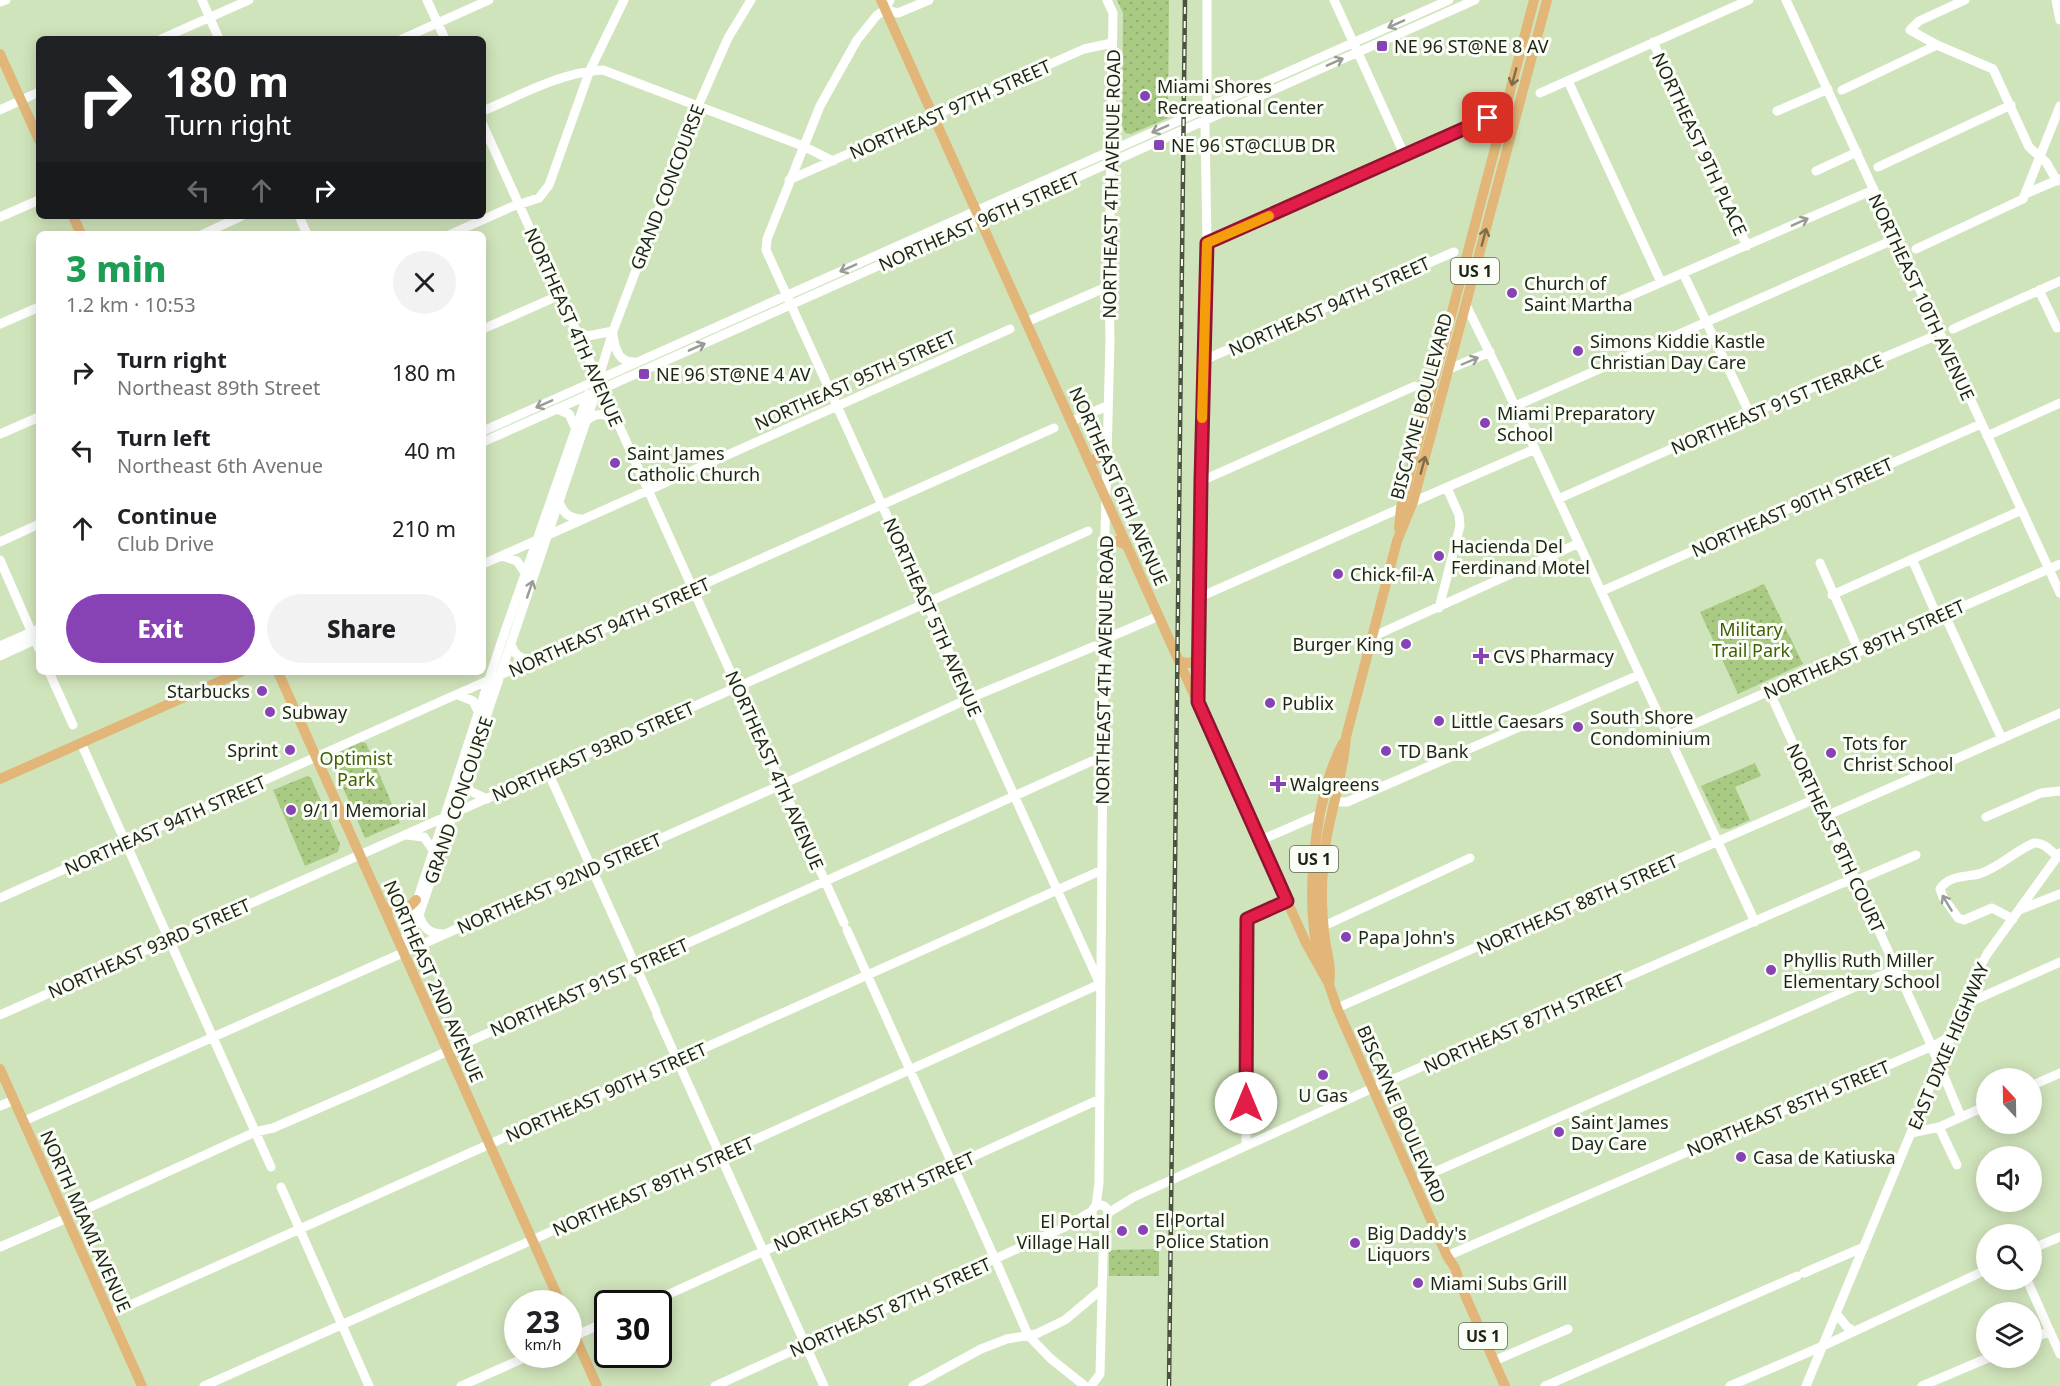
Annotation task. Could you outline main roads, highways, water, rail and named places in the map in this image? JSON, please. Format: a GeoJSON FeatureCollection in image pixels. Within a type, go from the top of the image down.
{"type":"FeatureCollection","features":[{"type":"Feature","properties":{"kind":"main road","name":"BISCAYNE BOULEVARD"},"geometry":{"type":"LineString","coordinates":[[1398,541],[1401,508],[1534,0]]}},
{"type":"Feature","properties":{"kind":"main road","name":"BISCAYNE BOULEVARD"},"geometry":{"type":"LineString","coordinates":[[1329,984],[1332,969],[1324,926],[1323,857],[1344,762],[1346,737],[1398,541],[1413,502],[1547,0]]}},
{"type":"Feature","properties":{"kind":"main road","name":"NORTHEAST 6TH AVENUE"},"geometry":{"type":"LineString","coordinates":[[885,3],[934,117],[1306,943],[1329,984]]}},
{"type":"Feature","properties":{"kind":"main road"},"geometry":{"type":"LineString","coordinates":[[0,54],[36,133]]}},
{"type":"Feature","properties":{"kind":"main road"},"geometry":{"type":"LineString","coordinates":[[1490,168],[1491,183],[1496,193]]}},
{"type":"Feature","properties":{"kind":"main road"},"geometry":{"type":"LineString","coordinates":[[1459,283],[1466,305]]}},
{"type":"Feature","properties":{"kind":"main road"},"geometry":{"type":"LineString","coordinates":[[1089,461],[1107,455]]}},
{"type":"Feature","properties":{"kind":"main road"},"geometry":{"type":"LineString","coordinates":[[1105,549],[1117,541],[1128,545]]}},
{"type":"Feature","properties":{"kind":"main road"},"geometry":{"type":"LineString","coordinates":[[1180,662],[1191,663],[1199,657]]}},
{"type":"Feature","properties":{"kind":"main road"},"geometry":{"type":"LineString","coordinates":[[0,780],[234,675]]}},
{"type":"Feature","properties":{"kind":"main road","name":"NORTHEAST 2ND AVENUE"},"geometry":{"type":"LineString","coordinates":[[279,675],[555,1290]]}},
{"type":"Feature","properties":{"kind":"main road","name":"BISCAYNE BOULEVARD"},"geometry":{"type":"LineString","coordinates":[[1346,737],[1335,758],[1321,814],[1313,865],[1313,911],[1321,963],[1337,1008],[1447,1256],[1445,1262],[1448,1271],[1461,1286],[1505,1386]]}},
{"type":"Feature","properties":{"kind":"main road"},"geometry":{"type":"LineString","coordinates":[[383,906],[400,911],[408,909],[416,900]]}},
{"type":"Feature","properties":{"kind":"main road","name":"NORTH MIAMI AVENUE"},"geometry":{"type":"LineString","coordinates":[[0,1069],[142,1386]]}},
{"type":"Feature","properties":{"kind":"main road"},"geometry":{"type":"LineString","coordinates":[[582,1357],[597,1386]]}},
{"type":"Feature","properties":{"kind":"railway"},"geometry":{"type":"LineString","coordinates":[[1169,1386],[1185,0]]}},
{"type":"Feature","properties":{"kind":"place","name":"NE 96 ST@NE 8 AV"},"geometry":{"type":"Point","coordinates":[1382,46]}},
{"type":"Feature","properties":{"kind":"place","name":"Miami Shores Recreational Center"},"geometry":{"type":"Point","coordinates":[1145,96]}},
{"type":"Feature","properties":{"kind":"place","name":"NE 96 ST@CLUB DR"},"geometry":{"type":"Point","coordinates":[1159,145]}},
{"type":"Feature","properties":{"kind":"place","name":"Church of Saint Martha"},"geometry":{"type":"Point","coordinates":[1512,293]}},
{"type":"Feature","properties":{"kind":"place","name":"Simons Kiddie Kastle Christian Day Care"},"geometry":{"type":"Point","coordinates":[1578,351]}},
{"type":"Feature","properties":{"kind":"place","name":"NE 96 ST@NE 4 AV"},"geometry":{"type":"Point","coordinates":[644,374]}},
{"type":"Feature","properties":{"kind":"place","name":"Miami Preparatory School"},"geometry":{"type":"Point","coordinates":[1485,423]}},
{"type":"Feature","properties":{"kind":"place","name":"Saint James Catholic Church"},"geometry":{"type":"Point","coordinates":[615,463]}},
{"type":"Feature","properties":{"kind":"place","name":"Hacienda Del Ferdinand Motel"},"geometry":{"type":"Point","coordinates":[1439,556]}},
{"type":"Feature","properties":{"kind":"place","name":"Chick-fil-A"},"geometry":{"type":"Point","coordinates":[1338,574]}},
{"type":"Feature","properties":{"kind":"place","name":"Burger King"},"geometry":{"type":"Point","coordinates":[1406,644]}},
{"type":"Feature","properties":{"kind":"place","name":"CVS Pharmacy"},"geometry":{"type":"Point","coordinates":[1481,656]}},
{"type":"Feature","properties":{"kind":"place","name":"Starbucks"},"geometry":{"type":"Point","coordinates":[262,691]}},
{"type":"Feature","properties":{"kind":"place","name":"Publix"},"geometry":{"type":"Point","coordinates":[1270,703]}},
{"type":"Feature","properties":{"kind":"place","name":"Subway"},"geometry":{"type":"Point","coordinates":[270,712]}},
{"type":"Feature","properties":{"kind":"place","name":"Little Caesars"},"geometry":{"type":"Point","coordinates":[1439,721]}},
{"type":"Feature","properties":{"kind":"place","name":"South Shore Condominium"},"geometry":{"type":"Point","coordinates":[1578,727]}},
{"type":"Feature","properties":{"kind":"place","name":"Sprint"},"geometry":{"type":"Point","coordinates":[290,750]}},
{"type":"Feature","properties":{"kind":"place","name":"TD Bank"},"geometry":{"type":"Point","coordinates":[1386,751]}},
{"type":"Feature","properties":{"kind":"place","name":"Tots for Christ School"},"geometry":{"type":"Point","coordinates":[1831,753]}},
{"type":"Feature","properties":{"kind":"place","name":"Walgreens"},"geometry":{"type":"Point","coordinates":[1278,784]}},
{"type":"Feature","properties":{"kind":"place","name":"9/11 Memorial"},"geometry":{"type":"Point","coordinates":[291,810]}},
{"type":"Feature","properties":{"kind":"place","name":"Papa John's"},"geometry":{"type":"Point","coordinates":[1346,937]}},
{"type":"Feature","properties":{"kind":"place","name":"Phyllis Ruth Miller Elementary School"},"geometry":{"type":"Point","coordinates":[1771,970]}},
{"type":"Feature","properties":{"kind":"place","name":"U Gas"},"geometry":{"type":"Point","coordinates":[1323,1075]}},
{"type":"Feature","properties":{"kind":"place","name":"Saint James Day Care"},"geometry":{"type":"Point","coordinates":[1559,1132]}},
{"type":"Feature","properties":{"kind":"place","name":"Casa de Katiuska"},"geometry":{"type":"Point","coordinates":[1741,1157]}},
{"type":"Feature","properties":{"kind":"place","name":"El Portal Police Station"},"geometry":{"type":"Point","coordinates":[1143,1230]}},
{"type":"Feature","properties":{"kind":"place","name":"El Portal Village Hall"},"geometry":{"type":"Point","coordinates":[1122,1231]}},
{"type":"Feature","properties":{"kind":"place","name":"Big Daddy's Liquors"},"geometry":{"type":"Point","coordinates":[1355,1243]}},
{"type":"Feature","properties":{"kind":"place","name":"Miami Subs Grill"},"geometry":{"type":"Point","coordinates":[1418,1283]}},
{"type":"Feature","properties":{"kind":"park label","name":"Military Trail Park"},"geometry":{"type":"Point","coordinates":[1751,639]}},
{"type":"Feature","properties":{"kind":"park label","name":"Optimist Park"},"geometry":{"type":"Point","coordinates":[356,768]}}]}
